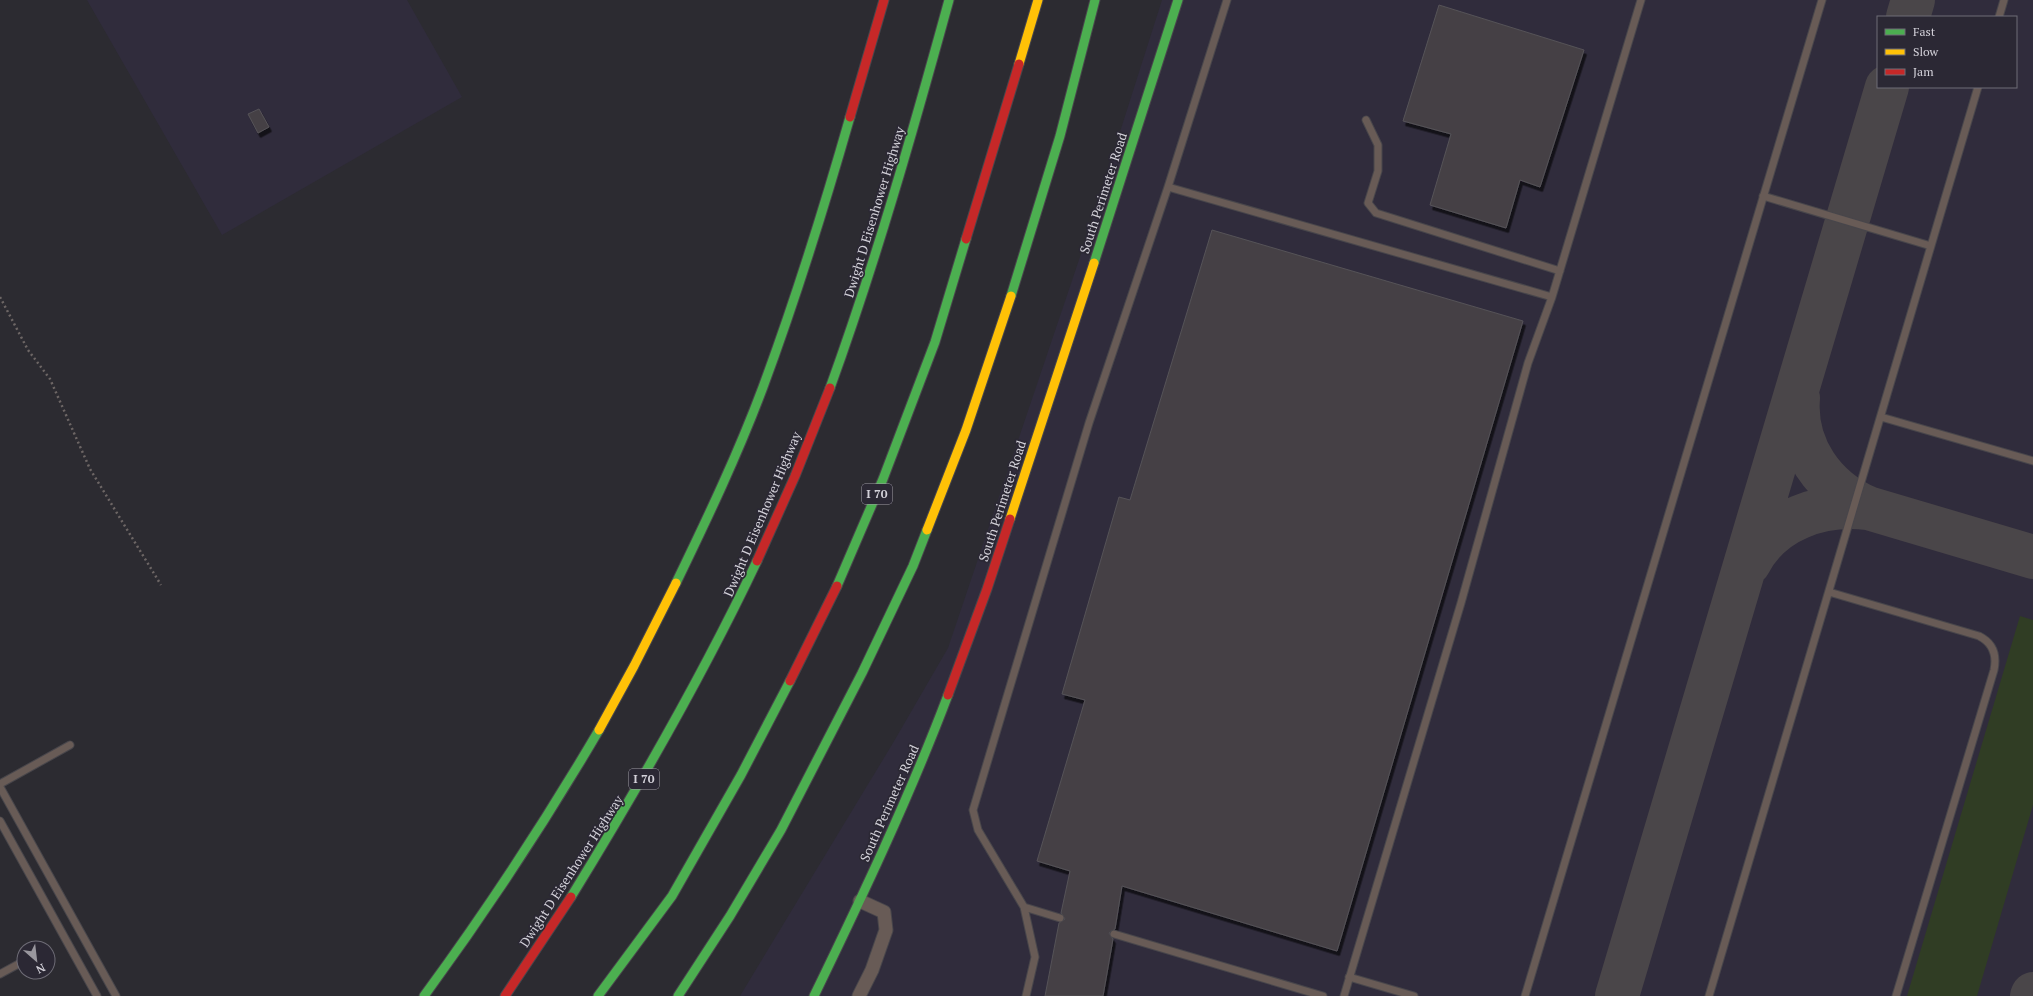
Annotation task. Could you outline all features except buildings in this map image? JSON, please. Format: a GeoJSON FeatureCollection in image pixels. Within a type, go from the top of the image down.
{"type":"FeatureCollection","features":[{"type":"Feature","properties":{"kind":"main road"},"geometry":{"type":"LineString","coordinates":[[424,996],[466,939],[556,804],[653,632],[712,509],[754,409],[796,293],[816,232],[884,0]]}},
{"type":"Feature","properties":{"kind":"main road","name":"Dwight D Eisenhower Highway"},"geometry":{"type":"LineString","coordinates":[[505,996],[575,889],[663,747],[715,651],[766,544],[809,441],[861,301],[913,129],[949,0]]}},
{"type":"Feature","properties":{"kind":"main road","name":"I 70"},"geometry":{"type":"LineString","coordinates":[[598,996],[672,896],[770,721],[805,653],[855,545],[883,480],[935,342],[1038,0]]}},
{"type":"Feature","properties":{"kind":"main road"},"geometry":{"type":"LineString","coordinates":[[678,996],[734,910],[781,830],[868,661],[913,566],[966,430],[1013,290],[1060,136],[1095,0]]}},
{"type":"Feature","properties":{"kind":"main road","name":"South Perimeter Road"},"geometry":{"type":"LineString","coordinates":[[814,996],[860,901],[922,764],[987,589],[1120,184],[1178,0]]}},
{"type":"Feature","properties":{"kind":"street"},"geometry":{"type":"LineString","coordinates":[[859,996],[872,970],[886,930],[884,912],[860,901]]}},
{"type":"Feature","properties":{"kind":"lane"},"geometry":{"type":"LineString","coordinates":[[1026,996],[1035,957],[1024,907],[978,830],[973,810],[1089,423],[1168,187],[1227,0]]}},
{"type":"Feature","properties":{"kind":"lane"},"geometry":{"type":"LineString","coordinates":[[1344,996],[1505,458],[1528,363],[1552,297],[1641,0]]}},
{"type":"Feature","properties":{"kind":"lane"},"geometry":{"type":"LineString","coordinates":[[1525,996],[1822,0]]}},
{"type":"Feature","properties":{"kind":"lane"},"geometry":{"type":"LineString","coordinates":[[1999,16],[2004,0]]}},
{"type":"Feature","properties":{"kind":"lane"},"geometry":{"type":"LineString","coordinates":[[1709,996],[1978,88]]}},
{"type":"Feature","properties":{"kind":"lane"},"geometry":{"type":"LineString","coordinates":[[1366,120],[1378,145],[1378,171],[1368,203],[1376,213],[1560,271]]}},
{"type":"Feature","properties":{"kind":"lane"},"geometry":{"type":"LineString","coordinates":[[1168,187],[1552,297]]}},
{"type":"Feature","properties":{"kind":"lane"},"geometry":{"type":"LineString","coordinates":[[1763,196],[1931,246]]}},
{"type":"Feature","properties":{"kind":"lane"},"geometry":{"type":"LineString","coordinates":[[1881,417],[2033,461]]}},
{"type":"Feature","properties":{"kind":"lane"},"geometry":{"type":"LineString","coordinates":[[1829,592],[1986,639],[1993,650],[1996,663],[1972,737],[1896,996]]}},
{"type":"Feature","properties":{"kind":"lane"},"geometry":{"type":"LineString","coordinates":[[70,745],[0,785],[116,996]]}},
{"type":"Feature","properties":{"kind":"lane"},"geometry":{"type":"LineString","coordinates":[[0,821],[97,996]]}},
{"type":"Feature","properties":{"kind":"lane"},"geometry":{"type":"LineString","coordinates":[[1024,907],[1060,918]]}},
{"type":"Feature","properties":{"kind":"lane"},"geometry":{"type":"LineString","coordinates":[[1114,934],[1323,996]]}},
{"type":"Feature","properties":{"kind":"lane"},"geometry":{"type":"LineString","coordinates":[[0,974],[16,965]]}},
{"type":"Feature","properties":{"kind":"lane"},"geometry":{"type":"LineString","coordinates":[[1349,977],[1414,996]]}},
{"type":"Feature","properties":{"kind":"path"},"geometry":{"type":"LineString","coordinates":[[0,297],[28,350],[50,379],[90,469],[161,585]]}},
{"type":"Feature","properties":{"kind":"shaded area"},"geometry":{"type":"Polygon","coordinates":[[[87,0],[407,0],[462,97],[222,235],[87,0]]]}},
{"type":"Feature","properties":{"kind":"shaded area"},"geometry":{"type":"Polygon","coordinates":[[[1162,0],[2033,0],[2033,996],[740,996],[893,743],[948,648],[1083,248],[1162,0]]]}},
{"type":"Feature","properties":{"kind":"green space"},"geometry":{"type":"Polygon","coordinates":[[[2020,616],[2033,620],[2033,805],[1977,996],[1907,996],[2020,616]]]}},
{"type":"Feature","properties":{"kind":"taxiway"},"geometry":{"type":"LineString","coordinates":[[1908,16],[1913,0]]}},
{"type":"Feature","properties":{"kind":"taxiway"},"geometry":{"type":"LineString","coordinates":[[1617,996],[1887,88]]}},
{"type":"Feature","properties":{"kind":"taxiway"},"geometry":{"type":"LineString","coordinates":[[1798,398],[1798,416],[1801,433],[1807,449],[1825,478],[1852,500],[1868,508],[2033,557]]}},
{"type":"Feature","properties":{"kind":"taxiway"},"geometry":{"type":"LineString","coordinates":[[1749,563],[1759,548],[1771,535],[1784,525],[1800,517],[1833,508],[1868,508]]}},
{"type":"Feature","properties":{"kind":"traffic: fast"},"geometry":{"type":"LineString","coordinates":[[830,388],[863,292],[893,196],[949,0]]}},
{"type":"Feature","properties":{"kind":"traffic: fast"},"geometry":{"type":"LineString","coordinates":[[1011,296],[1060,136],[1095,0]]}},
{"type":"Feature","properties":{"kind":"traffic: fast"},"geometry":{"type":"LineString","coordinates":[[1094,263],[1178,0]]}},
{"type":"Feature","properties":{"kind":"traffic: fast"},"geometry":{"type":"LineString","coordinates":[[676,583],[733,462],[763,387],[809,253],[850,117]]}},
{"type":"Feature","properties":{"kind":"traffic: fast"},"geometry":{"type":"LineString","coordinates":[[837,586],[883,479],[935,342],[966,239]]}},
{"type":"Feature","properties":{"kind":"traffic: fast"},"geometry":{"type":"LineString","coordinates":[[678,996],[730,916],[781,830],[862,673],[913,566],[927,530]]}},
{"type":"Feature","properties":{"kind":"traffic: fast"},"geometry":{"type":"LineString","coordinates":[[571,897],[621,815],[692,690],[757,561]]}},
{"type":"Feature","properties":{"kind":"traffic: fast"},"geometry":{"type":"LineString","coordinates":[[598,996],[672,896],[741,775],[790,681]]}},
{"type":"Feature","properties":{"kind":"traffic: fast"},"geometry":{"type":"LineString","coordinates":[[814,996],[901,809],[948,695]]}},
{"type":"Feature","properties":{"kind":"traffic: fast"},"geometry":{"type":"LineString","coordinates":[[424,996],[515,865],[599,730]]}},
{"type":"Feature","properties":{"kind":"traffic: slow"},"geometry":{"type":"LineString","coordinates":[[1019,64],[1038,0]]}},
{"type":"Feature","properties":{"kind":"traffic: slow"},"geometry":{"type":"LineString","coordinates":[[1010,519],[1094,263]]}},
{"type":"Feature","properties":{"kind":"traffic: slow"},"geometry":{"type":"LineString","coordinates":[[927,530],[966,430],[1011,296]]}},
{"type":"Feature","properties":{"kind":"traffic: slow"},"geometry":{"type":"LineString","coordinates":[[599,730],[634,666],[676,583]]}},
{"type":"Feature","properties":{"kind":"traffic: jam"},"geometry":{"type":"LineString","coordinates":[[850,117],[884,0]]}},
{"type":"Feature","properties":{"kind":"traffic: jam"},"geometry":{"type":"LineString","coordinates":[[966,239],[1019,64]]}},
{"type":"Feature","properties":{"kind":"traffic: jam"},"geometry":{"type":"LineString","coordinates":[[757,561],[795,476],[830,388]]}},
{"type":"Feature","properties":{"kind":"traffic: jam"},"geometry":{"type":"LineString","coordinates":[[948,695],[987,589],[1010,519]]}},
{"type":"Feature","properties":{"kind":"traffic: jam"},"geometry":{"type":"LineString","coordinates":[[790,681],[837,586]]}},
{"type":"Feature","properties":{"kind":"traffic: jam"},"geometry":{"type":"LineString","coordinates":[[505,996],[571,897]]}}]}
